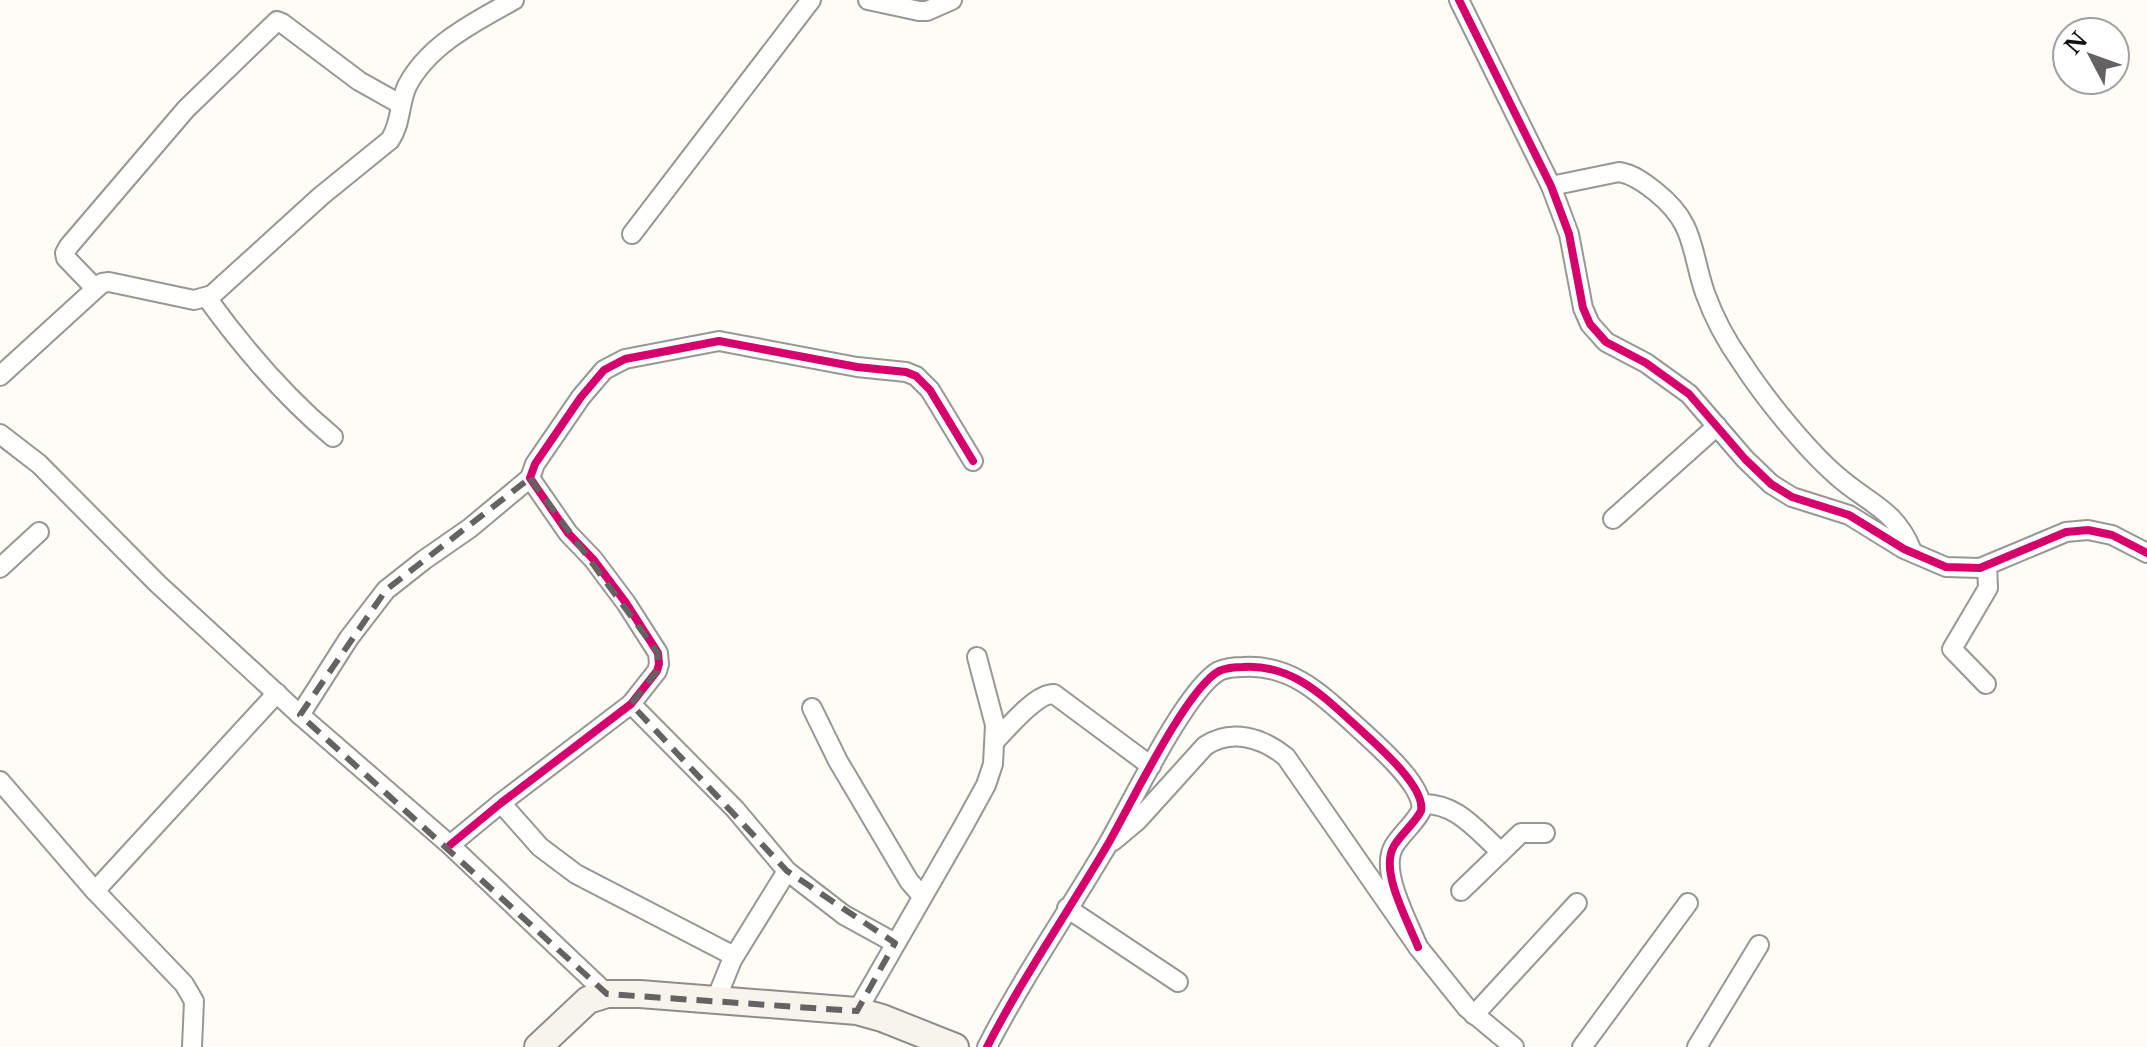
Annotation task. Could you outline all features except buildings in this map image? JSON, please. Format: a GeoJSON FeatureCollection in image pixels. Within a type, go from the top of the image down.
{"type":"FeatureCollection","features":[{"type":"Feature","properties":{"kind":"street"},"geometry":{"type":"LineString","coordinates":[[0,376],[74,311],[95,288],[109,282],[194,300],[207,298],[321,196],[381,150],[396,131],[400,104],[412,78],[436,51],[459,30],[514,0]]}},
{"type":"Feature","properties":{"kind":"street"},"geometry":{"type":"LineString","coordinates":[[632,234],[811,0]]}},
{"type":"Feature","properties":{"kind":"street"},"geometry":{"type":"LineString","coordinates":[[868,0],[919,11],[927,11],[952,0]]}},
{"type":"Feature","properties":{"kind":"street"},"geometry":{"type":"LineString","coordinates":[[1459,0],[1551,186],[1569,234],[1583,308],[1598,335],[1674,382],[1745,459],[1782,492],[1849,515],[1946,567],[1969,569],[1987,566],[2018,550],[2066,532],[2088,530],[2112,535],[2147,553]]}},
{"type":"Feature","properties":{"kind":"street"},"geometry":{"type":"LineString","coordinates":[[95,288],[66,258],[69,246],[186,109],[277,21],[359,81],[400,104]]}},
{"type":"Feature","properties":{"kind":"street"},"geometry":{"type":"LineString","coordinates":[[1551,186],[1626,173],[1646,184],[1678,212],[1690,234],[1713,313],[1742,363],[1769,400],[1829,469],[1892,516],[1912,551]]}},
{"type":"Feature","properties":{"kind":"street"},"geometry":{"type":"LineString","coordinates":[[207,298],[261,368],[301,410],[333,437]]}},
{"type":"Feature","properties":{"kind":"street"},"geometry":{"type":"LineString","coordinates":[[300,715],[349,638],[386,590],[470,528],[530,478],[535,464],[581,397],[612,365],[625,359],[719,341],[857,367],[906,372],[916,376],[930,390],[973,461]]}},
{"type":"Feature","properties":{"kind":"street"},"geometry":{"type":"LineString","coordinates":[[1613,519],[1717,426]]}},
{"type":"Feature","properties":{"kind":"street"},"geometry":{"type":"LineString","coordinates":[[0,434],[39,464],[158,584],[300,715],[450,845],[607,994]]}},
{"type":"Feature","properties":{"kind":"street"},"geometry":{"type":"LineString","coordinates":[[450,845],[631,704],[657,671],[658,653],[626,603],[593,559],[560,523],[530,478]]}},
{"type":"Feature","properties":{"kind":"street"},"geometry":{"type":"LineString","coordinates":[[0,568],[39,532]]}},
{"type":"Feature","properties":{"kind":"street"},"geometry":{"type":"LineString","coordinates":[[1986,684],[1952,649],[1988,588],[1987,566]]}},
{"type":"Feature","properties":{"kind":"street"},"geometry":{"type":"LineString","coordinates":[[857,1011],[986,785],[996,740],[993,714],[977,657]]}},
{"type":"Feature","properties":{"kind":"street"},"geometry":{"type":"LineString","coordinates":[[987,1047],[1012,998],[1187,706],[1211,677],[1224,669],[1251,666],[1270,668],[1317,690],[1418,791],[1422,804],[1417,818],[1394,846],[1389,862],[1391,879],[1418,947]]}},
{"type":"Feature","properties":{"kind":"street"},"geometry":{"type":"LineString","coordinates":[[95,891],[277,693]]}},
{"type":"Feature","properties":{"kind":"street"},"geometry":{"type":"LineString","coordinates":[[996,740],[1038,698],[1048,693],[1054,694],[1151,766]]}},
{"type":"Feature","properties":{"kind":"street"},"geometry":{"type":"LineString","coordinates":[[631,704],[735,809],[787,871],[844,915],[895,943]]}},
{"type":"Feature","properties":{"kind":"street"},"geometry":{"type":"LineString","coordinates":[[812,708],[846,774],[909,881],[922,896]]}},
{"type":"Feature","properties":{"kind":"street"},"geometry":{"type":"LineString","coordinates":[[1107,844],[1131,828],[1205,746],[1214,740],[1234,736],[1266,742],[1286,757],[1418,947],[1474,1015],[1514,1047]]}},
{"type":"Feature","properties":{"kind":"street"},"geometry":{"type":"LineString","coordinates":[[0,781],[95,891],[189,991],[194,1001],[192,1047]]}},
{"type":"Feature","properties":{"kind":"street"},"geometry":{"type":"LineString","coordinates":[[501,803],[540,847],[576,874],[734,956]]}},
{"type":"Feature","properties":{"kind":"street"},"geometry":{"type":"LineString","coordinates":[[1422,804],[1439,803],[1453,810],[1501,852]]}},
{"type":"Feature","properties":{"kind":"street"},"geometry":{"type":"LineString","coordinates":[[1461,891],[1521,833],[1545,833]]}},
{"type":"Feature","properties":{"kind":"street"},"geometry":{"type":"LineString","coordinates":[[715,1002],[734,956],[787,871]]}},
{"type":"Feature","properties":{"kind":"street"},"geometry":{"type":"LineString","coordinates":[[1474,1015],[1577,903]]}},
{"type":"Feature","properties":{"kind":"street"},"geometry":{"type":"LineString","coordinates":[[1582,1047],[1688,903]]}},
{"type":"Feature","properties":{"kind":"street"},"geometry":{"type":"LineString","coordinates":[[1067,908],[1178,982]]}},
{"type":"Feature","properties":{"kind":"street"},"geometry":{"type":"LineString","coordinates":[[1697,1047],[1759,945]]}},
{"type":"Feature","properties":{"kind":"street"},"geometry":{"type":"LineString","coordinates":[[538,1047],[588,1000],[607,994],[857,1011],[882,1018],[944,1045]]}},
{"type":"Feature","properties":{"kind":"highlighted area"},"geometry":{"type":"Polygon","coordinates":[[[530,478],[658,653],[657,671],[631,704],[787,871],[895,943],[857,1011],[607,994],[300,715],[386,590],[530,478]]]}},
{"type":"Feature","properties":{"kind":"cycle path"},"geometry":{"type":"LineString","coordinates":[[1459,0],[1551,186],[1569,234],[1583,308],[1590,324],[1606,342],[1646,363],[1689,394],[1771,484],[1792,497],[1849,515],[1904,549],[1946,567],[1980,568],[2066,532],[2088,530],[2112,535],[2147,553]]}},
{"type":"Feature","properties":{"kind":"cycle path"},"geometry":{"type":"LineString","coordinates":[[450,845],[631,704],[657,671],[658,653],[626,603],[593,559],[568,533],[530,478],[535,464],[581,397],[604,370],[625,359],[719,341],[857,367],[906,372],[916,376],[930,390],[973,461]]}},
{"type":"Feature","properties":{"kind":"cycle path"},"geometry":{"type":"LineString","coordinates":[[987,1047],[1108,844],[1175,724],[1206,682],[1228,668],[1275,670],[1316,691],[1384,751],[1415,789],[1421,811],[1394,846],[1390,869],[1397,896],[1418,947]]}}]}
